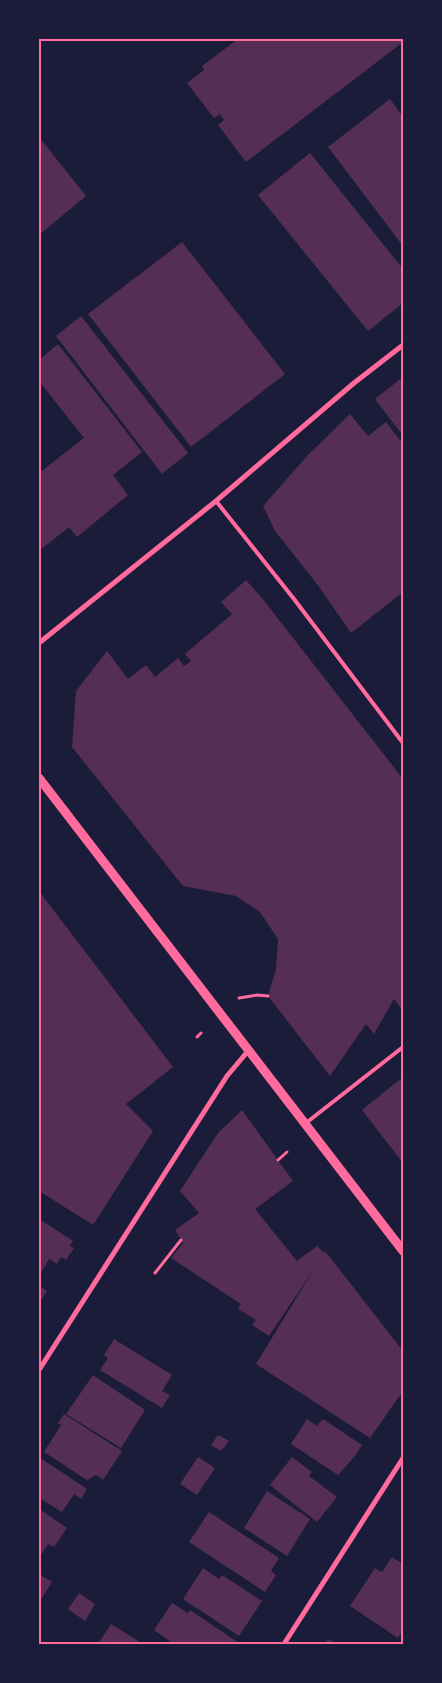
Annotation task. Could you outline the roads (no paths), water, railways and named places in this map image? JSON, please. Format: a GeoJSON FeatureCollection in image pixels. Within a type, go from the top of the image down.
{"type":"FeatureCollection","features":[{"type":"Feature","properties":{"kind":"street"},"geometry":{"type":"LineString","coordinates":[[39,643],[216,501],[354,383],[403,345]]}},
{"type":"Feature","properties":{"kind":"street"},"geometry":{"type":"LineString","coordinates":[[39,778],[304,1125],[403,1251]]}},
{"type":"Feature","properties":{"kind":"street"},"geometry":{"type":"LineString","coordinates":[[39,1370],[227,1076],[248,1051]]}},
{"type":"Feature","properties":{"kind":"street"},"geometry":{"type":"LineString","coordinates":[[284,1644],[403,1458]]}},
{"type":"Feature","properties":{"kind":"lane"},"geometry":{"type":"LineString","coordinates":[[216,501],[294,599],[403,743]]}},
{"type":"Feature","properties":{"kind":"lane"},"geometry":{"type":"LineString","coordinates":[[304,1125],[403,1047]]}}]}
